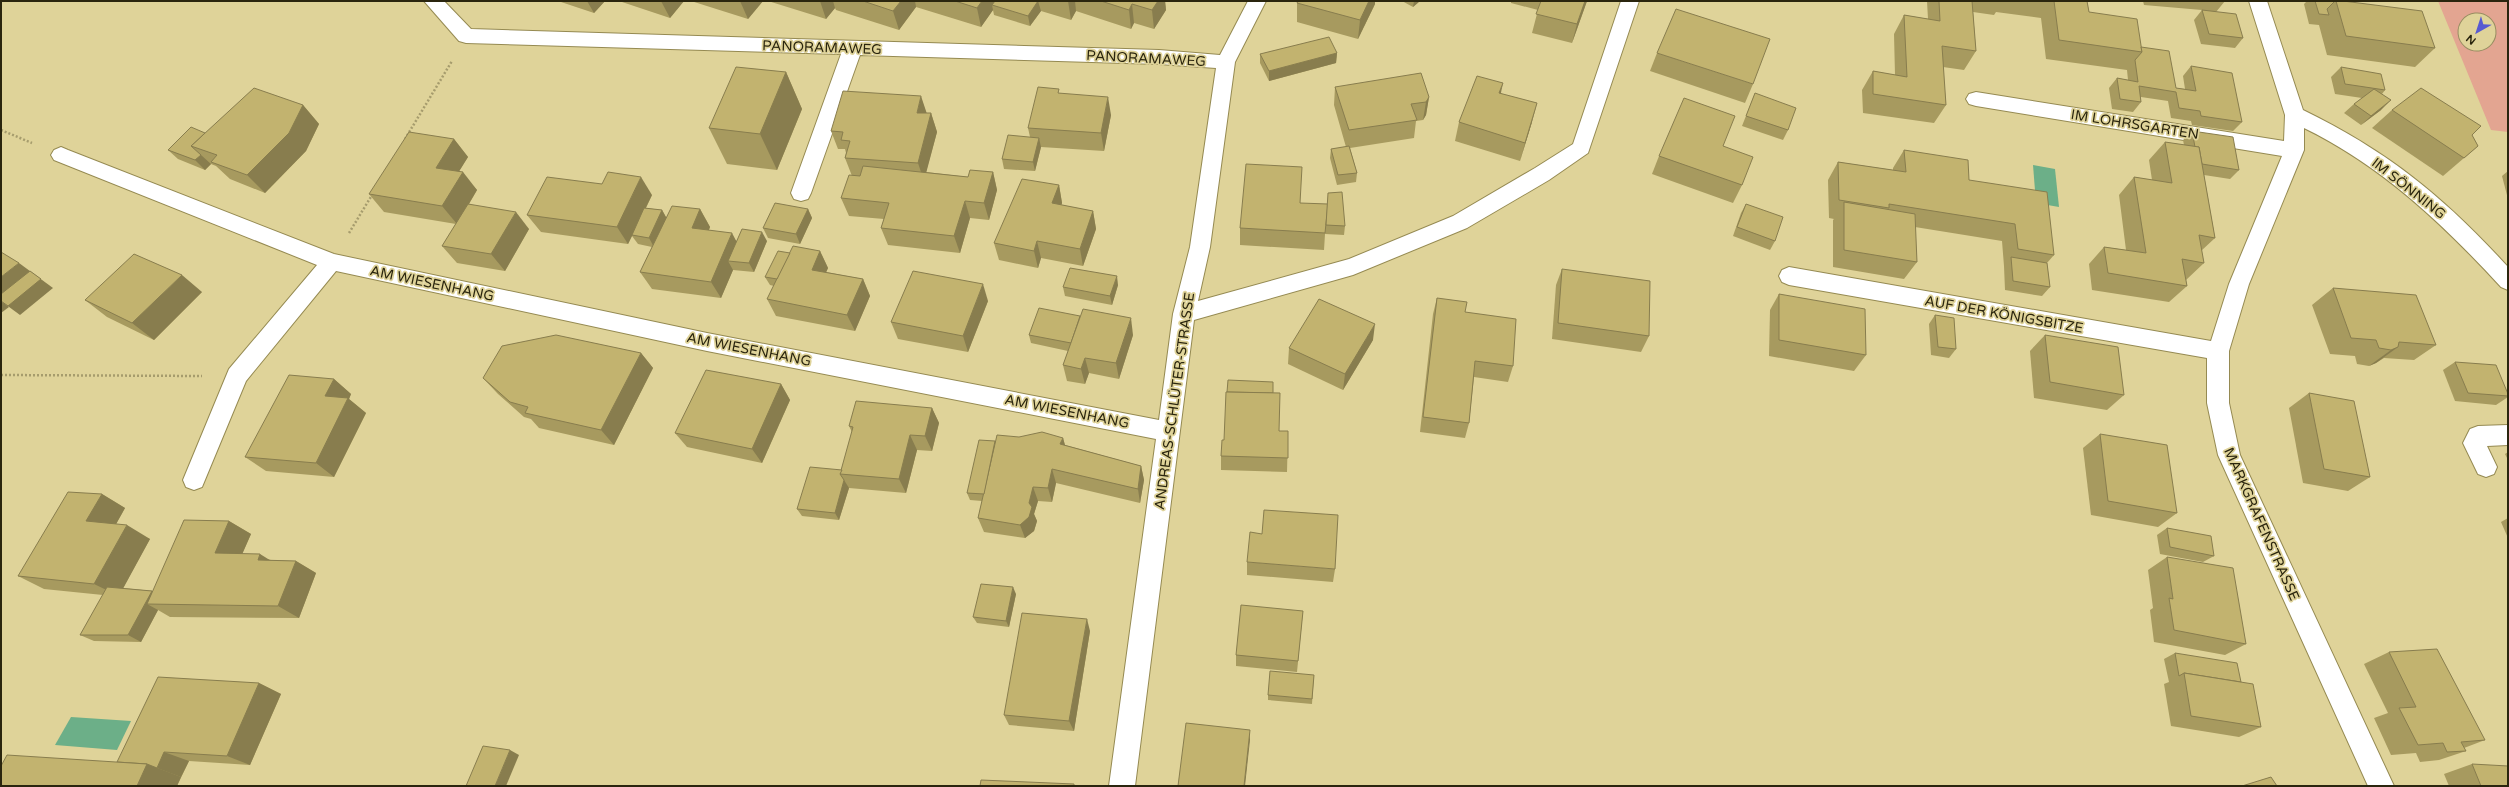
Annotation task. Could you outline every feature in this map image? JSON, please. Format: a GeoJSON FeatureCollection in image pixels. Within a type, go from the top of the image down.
{"type":"FeatureCollection","features":[{"type":"Feature","properties":{"kind":"street"},"geometry":{"type":"LineString","coordinates":[[433,1],[466,36]]}},
{"type":"Feature","properties":{"kind":"street","name":"ANDREAS-SCHLÜTER-STRASSE"},"geometry":{"type":"LineString","coordinates":[[1122,786],[1167,431],[1184,314],[1200,247],[1226,62],[1257,1]]}},
{"type":"Feature","properties":{"kind":"street"},"geometry":{"type":"LineString","coordinates":[[1184,314],[1353,266],[1431,234],[1467,218],[1542,174],[1581,148],[1630,1]]}},
{"type":"Feature","properties":{"kind":"street","name":"MARKGRAFENSTRASSE"},"geometry":{"type":"LineString","coordinates":[[2258,1],[2295,115],[2294,150],[2239,284],[2218,351],[2218,403],[2229,455],[2381,786]]}},
{"type":"Feature","properties":{"kind":"street","name":"PANORAMAWEG"},"geometry":{"type":"LineString","coordinates":[[466,36],[1159,57],[1226,62]]}},
{"type":"Feature","properties":{"kind":"street"},"geometry":{"type":"LineString","coordinates":[[801,193],[853,48]]}},
{"type":"Feature","properties":{"kind":"street","name":"IM LOHRSGARTEN"},"geometry":{"type":"LineString","coordinates":[[1976,99],[2294,150]]}},
{"type":"Feature","properties":{"kind":"street","name":"IM SÖNNING"},"geometry":{"type":"LineString","coordinates":[[2295,115],[2355,146],[2393,173],[2448,218],[2508,281]]}},
{"type":"Feature","properties":{"kind":"street","name":"AM WIESENHANG"},"geometry":{"type":"LineString","coordinates":[[61,155],[332,262],[708,342],[1167,431]]}},
{"type":"Feature","properties":{"kind":"street"},"geometry":{"type":"LineString","coordinates":[[194,480],[237,376],[332,262]]}},
{"type":"Feature","properties":{"kind":"street","name":"AUF DER KÖNIGSBITZE"},"geometry":{"type":"LineString","coordinates":[[1789,276],[2218,351]]}},
{"type":"Feature","properties":{"kind":"street"},"geometry":{"type":"LineString","coordinates":[[2486,467],[2474,443],[2478,436],[2508,435]]}},
{"type":"Feature","properties":{"kind":"path"},"geometry":{"type":"LineString","coordinates":[[401,146],[466,36]]}},
{"type":"Feature","properties":{"kind":"path"},"geometry":{"type":"LineString","coordinates":[[332,262],[372,193]]}},
{"type":"Feature","properties":{"kind":"path"},"geometry":{"type":"LineString","coordinates":[[1,375],[237,376]]}},
{"type":"Feature","properties":{"kind":"shaded area"},"geometry":{"type":"Polygon","coordinates":[[[2438,1],[2508,1],[2508,132],[2491,130],[2459,52],[2497,52],[2497,12],[2457,12],[2457,47],[2438,1]]]}},
{"type":"Feature","properties":{"kind":"shaded area"},"geometry":{"type":"Polygon","coordinates":[[[2033,165],[2055,169],[2059,207],[2036,203],[2033,165]]]}},
{"type":"Feature","properties":{"kind":"shaded area"},"geometry":{"type":"Polygon","coordinates":[[[71,717],[131,721],[117,750],[55,745],[71,717]]]}},
{"type":"Feature","properties":{"kind":"building"},"geometry":{"type":"Polygon","coordinates":[[[863,1],[901,1],[893,11],[863,1]]]}},
{"type":"Feature","properties":{"kind":"building"},"geometry":{"type":"Polygon","coordinates":[[[955,1],[982,1],[977,8],[955,1]]]}},
{"type":"Feature","properties":{"kind":"building"},"geometry":{"type":"Polygon","coordinates":[[[995,1],[1038,1],[1028,16],[992,5],[995,1]]]}},
{"type":"Feature","properties":{"kind":"building"},"geometry":{"type":"Polygon","coordinates":[[[1101,1],[1158,1],[1152,10],[1132,4],[1129,10],[1101,1]]]}},
{"type":"Feature","properties":{"kind":"building"},"geometry":{"type":"Polygon","coordinates":[[[1298,1],[1369,1],[1360,20],[1297,3],[1298,1]]]}},
{"type":"Feature","properties":{"kind":"building"},"geometry":{"type":"Polygon","coordinates":[[[1541,1],[1585,1],[1577,24],[1536,14],[1541,1]]]}},
{"type":"Feature","properties":{"kind":"building"},"geometry":{"type":"Polygon","coordinates":[[[1939,1],[1972,1],[1976,51],[1942,46],[1946,105],[1873,94],[1873,71],[1907,77],[1904,15],[1940,21],[1939,1]]]}},
{"type":"Feature","properties":{"kind":"building"},"geometry":{"type":"Polygon","coordinates":[[[2054,1],[2087,1],[2089,12],[2137,19],[2142,52],[2059,40],[2054,1]]]}},
{"type":"Feature","properties":{"kind":"building"},"geometry":{"type":"Polygon","coordinates":[[[2315,1],[2335,1],[2327,9],[2329,15],[2319,14],[2315,1]]]}},
{"type":"Feature","properties":{"kind":"building"},"geometry":{"type":"Polygon","coordinates":[[[2336,1],[2422,11],[2435,48],[2346,36],[2336,1]]]}},
{"type":"Feature","properties":{"kind":"building"},"geometry":{"type":"Polygon","coordinates":[[[1676,9],[1770,39],[1753,84],[1657,53],[1676,9]]]}},
{"type":"Feature","properties":{"kind":"building"},"geometry":{"type":"Polygon","coordinates":[[[2202,10],[2236,14],[2243,38],[2209,34],[2202,10]]]}},
{"type":"Feature","properties":{"kind":"building"},"geometry":{"type":"Polygon","coordinates":[[[1329,37],[1337,53],[1269,71],[1260,54],[1329,37]]]}},
{"type":"Feature","properties":{"kind":"building"},"geometry":{"type":"Polygon","coordinates":[[[2141,47],[2169,51],[2176,88],[2196,91],[2191,66],[2232,73],[2242,122],[2201,116],[2200,111],[2179,108],[2176,92],[2139,86],[2141,102],[2120,99],[2117,78],[2138,82],[2135,60],[2142,52],[2141,47]]]}},
{"type":"Feature","properties":{"kind":"building"},"geometry":{"type":"Polygon","coordinates":[[[736,67],[786,72],[760,134],[709,128],[736,67]]]}},
{"type":"Feature","properties":{"kind":"building"},"geometry":{"type":"Polygon","coordinates":[[[2341,67],[2381,74],[2385,90],[2345,84],[2341,67]]]}},
{"type":"Feature","properties":{"kind":"building"},"geometry":{"type":"Polygon","coordinates":[[[1421,73],[1429,97],[1426,102],[1411,104],[1417,120],[1349,130],[1335,87],[1421,73]]]}},
{"type":"Feature","properties":{"kind":"building"},"geometry":{"type":"Polygon","coordinates":[[[1477,76],[1503,83],[1499,93],[1537,103],[1525,143],[1459,122],[1477,76]]]}},
{"type":"Feature","properties":{"kind":"building"},"geometry":{"type":"Polygon","coordinates":[[[1038,87],[1059,89],[1058,93],[1108,97],[1101,133],[1028,128],[1038,87]]]}},
{"type":"Feature","properties":{"kind":"building"},"geometry":{"type":"Polygon","coordinates":[[[254,88],[303,105],[289,133],[247,175],[211,162],[217,155],[191,146],[254,88]]]}},
{"type":"Feature","properties":{"kind":"building"},"geometry":{"type":"Polygon","coordinates":[[[2421,88],[2481,126],[2472,135],[2478,146],[2464,158],[2392,110],[2421,88]]]}},
{"type":"Feature","properties":{"kind":"building"},"geometry":{"type":"Polygon","coordinates":[[[2374,89],[2391,100],[2371,116],[2354,104],[2374,89]]]}},
{"type":"Feature","properties":{"kind":"building"},"geometry":{"type":"Polygon","coordinates":[[[843,91],[921,96],[917,113],[931,113],[918,163],[845,158],[850,141],[841,140],[843,132],[831,131],[843,91]]]}},
{"type":"Feature","properties":{"kind":"building"},"geometry":{"type":"Polygon","coordinates":[[[1755,93],[1796,108],[1788,130],[1746,116],[1755,93]]]}},
{"type":"Feature","properties":{"kind":"building"},"geometry":{"type":"Polygon","coordinates":[[[1684,98],[1735,116],[1723,146],[1753,157],[1742,185],[1659,156],[1684,98]]]}},
{"type":"Feature","properties":{"kind":"building"},"geometry":{"type":"Polygon","coordinates":[[[191,127],[205,133],[191,146],[201,155],[195,160],[168,150],[191,127]]]}},
{"type":"Feature","properties":{"kind":"building"},"geometry":{"type":"Polygon","coordinates":[[[2192,131],[2233,137],[2239,170],[2202,164],[2199,147],[2195,147],[2192,131]]]}},
{"type":"Feature","properties":{"kind":"building"},"geometry":{"type":"Polygon","coordinates":[[[409,132],[454,139],[436,168],[463,172],[442,206],[369,194],[409,132]]]}},
{"type":"Feature","properties":{"kind":"building"},"geometry":{"type":"Polygon","coordinates":[[[1008,135],[1039,138],[1033,162],[1002,159],[1008,135]]]}},
{"type":"Feature","properties":{"kind":"building"},"geometry":{"type":"Polygon","coordinates":[[[2165,142],[2199,147],[2215,238],[2199,235],[2204,263],[2182,259],[2187,286],[2108,273],[2104,247],[2146,253],[2134,177],[2172,183],[2165,142]]]}},
{"type":"Feature","properties":{"kind":"building"},"geometry":{"type":"Polygon","coordinates":[[[1349,146],[1357,173],[1338,175],[1331,149],[1349,146]]]}},
{"type":"Feature","properties":{"kind":"building"},"geometry":{"type":"Polygon","coordinates":[[[1904,150],[1968,160],[1969,180],[2047,192],[2054,255],[2018,249],[2015,224],[1889,204],[1889,208],[1839,200],[1838,162],[1906,172],[1904,150]]]}},
{"type":"Feature","properties":{"kind":"building"},"geometry":{"type":"Polygon","coordinates":[[[1246,164],[1302,167],[1300,203],[1328,204],[1325,233],[1240,228],[1246,164]]]}},
{"type":"Feature","properties":{"kind":"building"},"geometry":{"type":"Polygon","coordinates":[[[863,166],[968,177],[970,170],[993,172],[984,203],[965,201],[954,236],[881,228],[889,203],[841,198],[849,175],[860,176],[863,166]]]}},
{"type":"Feature","properties":{"kind":"building"},"geometry":{"type":"Polygon","coordinates":[[[608,172],[641,177],[617,227],[527,215],[547,177],[602,184],[608,172]]]}},
{"type":"Feature","properties":{"kind":"building"},"geometry":{"type":"Polygon","coordinates":[[[1022,179],[1059,185],[1052,203],[1093,211],[1080,249],[1037,241],[1034,251],[994,243],[1022,179]]]}},
{"type":"Feature","properties":{"kind":"building"},"geometry":{"type":"Polygon","coordinates":[[[1342,192],[1345,226],[1326,225],[1328,193],[1342,192]]]}},
{"type":"Feature","properties":{"kind":"building"},"geometry":{"type":"Polygon","coordinates":[[[1844,202],[1915,214],[1917,262],[1844,250],[1844,202]]]}},
{"type":"Feature","properties":{"kind":"building"},"geometry":{"type":"Polygon","coordinates":[[[775,203],[808,209],[796,234],[763,228],[775,203]]]}},
{"type":"Feature","properties":{"kind":"building"},"geometry":{"type":"Polygon","coordinates":[[[468,204],[516,212],[491,254],[442,246],[468,204]]]}},
{"type":"Feature","properties":{"kind":"building"},"geometry":{"type":"Polygon","coordinates":[[[1746,204],[1783,217],[1775,241],[1737,227],[1746,204]]]}},
{"type":"Feature","properties":{"kind":"building"},"geometry":{"type":"Polygon","coordinates":[[[672,206],[700,209],[692,228],[732,233],[711,282],[640,272],[672,206]]]}},
{"type":"Feature","properties":{"kind":"building"},"geometry":{"type":"Polygon","coordinates":[[[644,208],[662,210],[649,238],[632,235],[644,208]]]}},
{"type":"Feature","properties":{"kind":"building"},"geometry":{"type":"Polygon","coordinates":[[[742,229],[762,232],[749,263],[728,261],[742,229]]]}},
{"type":"Feature","properties":{"kind":"building"},"geometry":{"type":"Polygon","coordinates":[[[793,246],[820,251],[812,270],[863,279],[847,315],[767,299],[793,246]]]}},
{"type":"Feature","properties":{"kind":"building"},"geometry":{"type":"Polygon","coordinates":[[[778,251],[790,253],[777,279],[765,277],[778,251]]]}},
{"type":"Feature","properties":{"kind":"building"},"geometry":{"type":"Polygon","coordinates":[[[1,252],[19,263],[1,277],[1,252]]]}},
{"type":"Feature","properties":{"kind":"building"},"geometry":{"type":"Polygon","coordinates":[[[134,254],[182,275],[132,323],[85,300],[134,254]]]}},
{"type":"Feature","properties":{"kind":"building"},"geometry":{"type":"Polygon","coordinates":[[[2011,257],[2047,263],[2050,287],[2013,281],[2011,257]]]}},
{"type":"Feature","properties":{"kind":"building"},"geometry":{"type":"Polygon","coordinates":[[[1070,268],[1117,276],[1110,296],[1063,287],[1070,268]]]}},
{"type":"Feature","properties":{"kind":"building"},"geometry":{"type":"Polygon","coordinates":[[[1562,269],[1650,281],[1649,336],[1558,323],[1562,269]]]}},
{"type":"Feature","properties":{"kind":"building"},"geometry":{"type":"Polygon","coordinates":[[[30,271],[41,279],[8,306],[1,301],[1,294],[30,271]]]}},
{"type":"Feature","properties":{"kind":"building"},"geometry":{"type":"Polygon","coordinates":[[[913,271],[983,284],[963,336],[891,322],[913,271]]]}},
{"type":"Feature","properties":{"kind":"building"},"geometry":{"type":"Polygon","coordinates":[[[2333,288],[2416,295],[2436,345],[2399,342],[2398,347],[2391,350],[2379,348],[2376,340],[2351,338],[2333,288]]]}},
{"type":"Feature","properties":{"kind":"building"},"geometry":{"type":"Polygon","coordinates":[[[1779,294],[1865,309],[1866,355],[1779,340],[1779,294]]]}},
{"type":"Feature","properties":{"kind":"building"},"geometry":{"type":"Polygon","coordinates":[[[1437,298],[1467,302],[1465,312],[1516,319],[1513,366],[1475,361],[1469,423],[1423,417],[1437,298]]]}},
{"type":"Feature","properties":{"kind":"building"},"geometry":{"type":"Polygon","coordinates":[[[1319,299],[1375,324],[1345,374],[1289,348],[1319,299]]]}},
{"type":"Feature","properties":{"kind":"building"},"geometry":{"type":"Polygon","coordinates":[[[1039,308],[1080,316],[1071,343],[1029,335],[1039,308]]]}},
{"type":"Feature","properties":{"kind":"building"},"geometry":{"type":"Polygon","coordinates":[[[1083,309],[1131,318],[1116,363],[1085,358],[1081,369],[1063,365],[1083,309]]]}},
{"type":"Feature","properties":{"kind":"building"},"geometry":{"type":"Polygon","coordinates":[[[1935,315],[1954,318],[1956,349],[1938,347],[1935,315]]]}},
{"type":"Feature","properties":{"kind":"building"},"geometry":{"type":"Polygon","coordinates":[[[556,335],[641,353],[601,430],[525,413],[528,407],[510,402],[483,378],[502,346],[556,335]]]}},
{"type":"Feature","properties":{"kind":"building"},"geometry":{"type":"Polygon","coordinates":[[[2045,335],[2118,347],[2124,395],[2050,382],[2045,335]]]}},
{"type":"Feature","properties":{"kind":"building"},"geometry":{"type":"Polygon","coordinates":[[[2455,362],[2496,365],[2508,396],[2468,393],[2455,362]]]}},
{"type":"Feature","properties":{"kind":"building"},"geometry":{"type":"Polygon","coordinates":[[[706,370],[781,384],[752,449],[675,433],[706,370]]]}},
{"type":"Feature","properties":{"kind":"building"},"geometry":{"type":"Polygon","coordinates":[[[289,375],[334,379],[325,396],[348,398],[316,463],[245,457],[289,375]]]}},
{"type":"Feature","properties":{"kind":"building"},"geometry":{"type":"Polygon","coordinates":[[[1228,380],[1273,382],[1273,393],[1227,392],[1228,380]]]}},
{"type":"Feature","properties":{"kind":"building"},"geometry":{"type":"Polygon","coordinates":[[[1226,392],[1280,393],[1279,431],[1288,431],[1288,458],[1221,456],[1222,440],[1224,440],[1226,392]]]}},
{"type":"Feature","properties":{"kind":"building"},"geometry":{"type":"Polygon","coordinates":[[[2309,393],[2354,401],[2370,477],[2324,469],[2309,393]]]}},
{"type":"Feature","properties":{"kind":"building"},"geometry":{"type":"Polygon","coordinates":[[[856,401],[932,408],[925,436],[910,435],[899,479],[840,474],[853,427],[849,426],[856,401]]]}},
{"type":"Feature","properties":{"kind":"building"},"geometry":{"type":"Polygon","coordinates":[[[1042,432],[1063,438],[1060,444],[1141,466],[1138,489],[1052,469],[1048,488],[1033,487],[1029,503],[1032,507],[1029,517],[1020,525],[978,518],[997,435],[1019,437],[1042,432]]]}},
{"type":"Feature","properties":{"kind":"building"},"geometry":{"type":"Polygon","coordinates":[[[2100,434],[2167,445],[2177,513],[2108,501],[2100,434]]]}},
{"type":"Feature","properties":{"kind":"building"},"geometry":{"type":"Polygon","coordinates":[[[979,440],[995,441],[984,494],[967,493],[979,440]]]}},
{"type":"Feature","properties":{"kind":"building"},"geometry":{"type":"Polygon","coordinates":[[[810,467],[842,470],[840,474],[844,480],[835,513],[797,509],[810,467]]]}},
{"type":"Feature","properties":{"kind":"building"},"geometry":{"type":"Polygon","coordinates":[[[68,492],[102,494],[86,521],[127,525],[94,584],[18,576],[68,492]]]}},
{"type":"Feature","properties":{"kind":"building"},"geometry":{"type":"Polygon","coordinates":[[[1264,510],[1338,515],[1335,569],[1247,562],[1250,532],[1262,534],[1264,510]]]}},
{"type":"Feature","properties":{"kind":"building"},"geometry":{"type":"Polygon","coordinates":[[[184,520],[229,521],[215,553],[260,554],[258,560],[296,561],[278,606],[147,604],[184,520]]]}},
{"type":"Feature","properties":{"kind":"building"},"geometry":{"type":"Polygon","coordinates":[[[2167,528],[2211,536],[2214,556],[2170,547],[2167,528]]]}},
{"type":"Feature","properties":{"kind":"building"},"geometry":{"type":"Polygon","coordinates":[[[2167,557],[2233,568],[2246,644],[2174,630],[2169,598],[2173,599],[2167,557]]]}},
{"type":"Feature","properties":{"kind":"building"},"geometry":{"type":"Polygon","coordinates":[[[981,584],[1013,587],[1006,621],[973,617],[981,584]]]}},
{"type":"Feature","properties":{"kind":"building"},"geometry":{"type":"Polygon","coordinates":[[[107,587],[152,591],[128,635],[80,635],[107,587]]]}},
{"type":"Feature","properties":{"kind":"building"},"geometry":{"type":"Polygon","coordinates":[[[1241,605],[1303,611],[1298,661],[1236,655],[1241,605]]]}},
{"type":"Feature","properties":{"kind":"building"},"geometry":{"type":"Polygon","coordinates":[[[1022,613],[1087,619],[1069,721],[1004,715],[1022,613]]]}},
{"type":"Feature","properties":{"kind":"building"},"geometry":{"type":"Polygon","coordinates":[[[2437,649],[2485,740],[2461,742],[2466,751],[2447,752],[2443,743],[2418,745],[2399,708],[2416,707],[2389,652],[2437,649]]]}},
{"type":"Feature","properties":{"kind":"building"},"geometry":{"type":"Polygon","coordinates":[[[2175,653],[2237,663],[2241,682],[2184,673],[2179,676],[2175,653]]]}},
{"type":"Feature","properties":{"kind":"building"},"geometry":{"type":"Polygon","coordinates":[[[1270,671],[1314,675],[1312,699],[1268,695],[1270,671]]]}},
{"type":"Feature","properties":{"kind":"building"},"geometry":{"type":"Polygon","coordinates":[[[2184,673],[2253,684],[2261,727],[2191,716],[2184,673]]]}},
{"type":"Feature","properties":{"kind":"building"},"geometry":{"type":"Polygon","coordinates":[[[158,677],[259,683],[227,756],[164,752],[157,768],[147,764],[117,762],[158,677]]]}},
{"type":"Feature","properties":{"kind":"building"},"geometry":{"type":"Polygon","coordinates":[[[1186,723],[1250,730],[1244,786],[1178,786],[1186,723]]]}},
{"type":"Feature","properties":{"kind":"building"},"geometry":{"type":"Polygon","coordinates":[[[483,746],[510,750],[495,786],[466,786],[483,746]]]}},
{"type":"Feature","properties":{"kind":"building"},"geometry":{"type":"Polygon","coordinates":[[[7,755],[147,764],[137,786],[1,786],[1,766],[7,755]]]}},
{"type":"Feature","properties":{"kind":"building"},"geometry":{"type":"Polygon","coordinates":[[[2472,764],[2508,766],[2508,786],[2481,786],[2472,764]]]}},
{"type":"Feature","properties":{"kind":"building"},"geometry":{"type":"Polygon","coordinates":[[[2271,777],[2277,786],[2242,786],[2271,777]]]}},
{"type":"Feature","properties":{"kind":"building"},"geometry":{"type":"Polygon","coordinates":[[[981,780],[1074,784],[1074,786],[980,786],[981,780]]]}}]}
